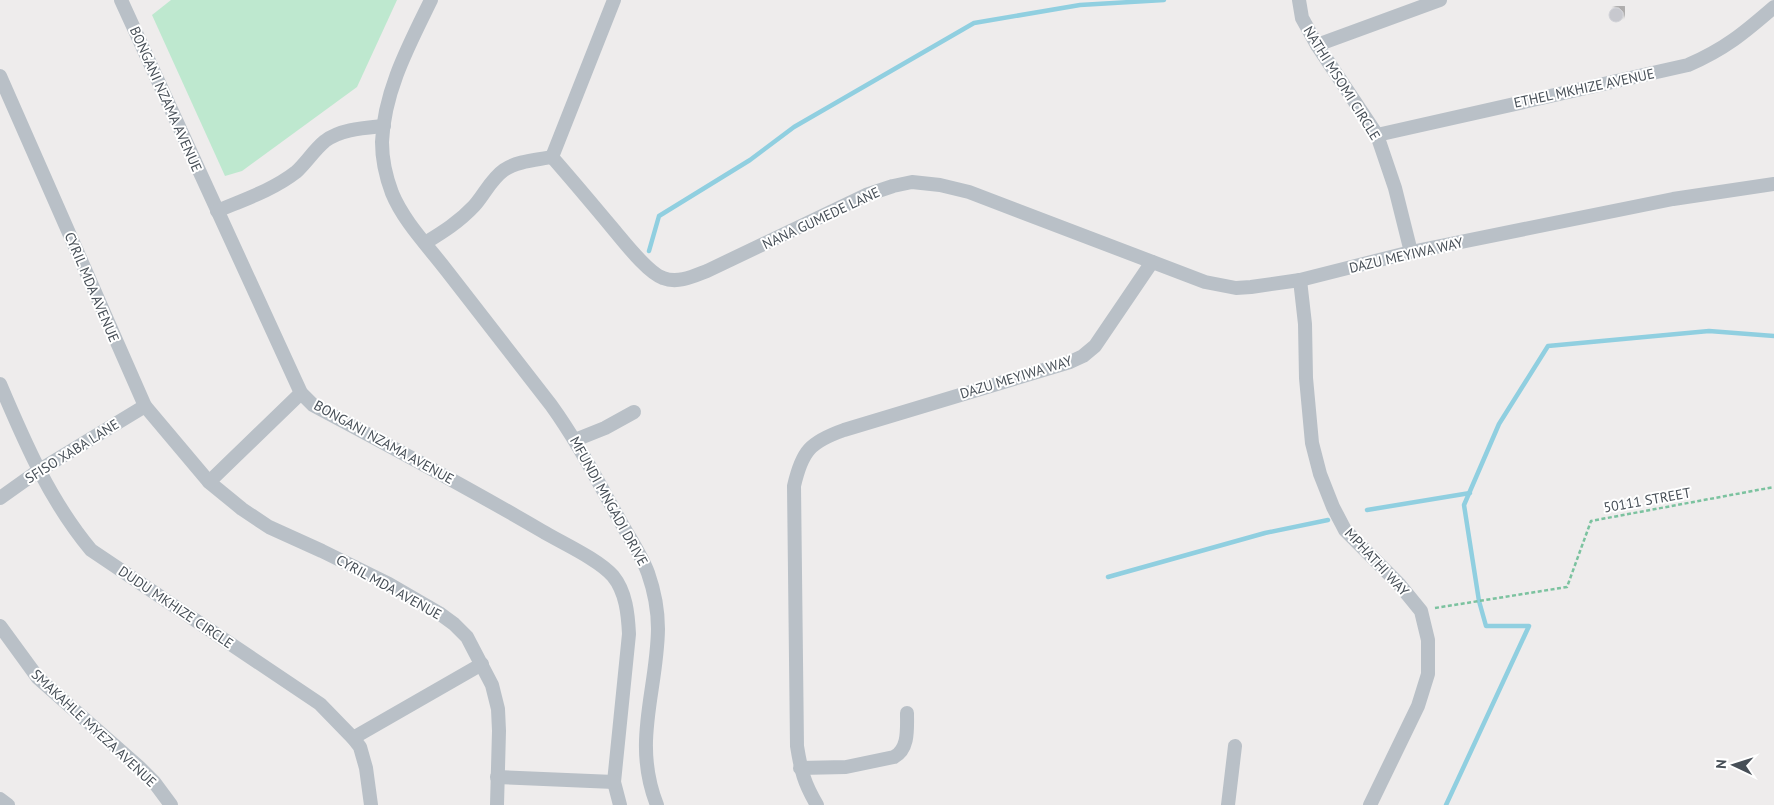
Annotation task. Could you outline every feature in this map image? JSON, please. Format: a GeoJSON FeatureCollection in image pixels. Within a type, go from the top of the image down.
{"type":"FeatureCollection","features":[{"type":"Feature","properties":{"kind":"street","name":"BONGANI NZAMA AVENUE"},"geometry":{"type":"LineString","coordinates":[[121,0],[301,394],[313,405],[492,502],[596,563],[612,576],[622,592],[627,611],[629,634],[614,782],[620,805]]}},
{"type":"Feature","properties":{"kind":"street","name":"MFUNDI MNGADI DRIVE"},"geometry":{"type":"LineString","coordinates":[[431,0],[404,55],[390,92],[382,144],[385,172],[393,195],[424,243],[551,405],[575,440],[647,571],[655,598],[658,628],[646,740],[646,769],[657,805]]}},
{"type":"Feature","properties":{"kind":"street"},"geometry":{"type":"LineString","coordinates":[[424,243],[455,224],[475,205],[497,176],[504,170],[530,161],[552,157],[614,0]]}},
{"type":"Feature","properties":{"kind":"street","name":"NATHI MSOMI CIRCLE"},"geometry":{"type":"LineString","coordinates":[[1299,0],[1302,18],[1317,45],[1377,134],[1395,188],[1411,252]]}},
{"type":"Feature","properties":{"kind":"street"},"geometry":{"type":"LineString","coordinates":[[1317,45],[1440,0]]}},
{"type":"Feature","properties":{"kind":"street","name":"ETHEL MKHIZE AVENUE"},"geometry":{"type":"LineString","coordinates":[[1377,134],[1688,65],[1725,47],[1774,7]]}},
{"type":"Feature","properties":{"kind":"street","name":"CYRIL MDA AVENUE"},"geometry":{"type":"LineString","coordinates":[[0,76],[145,406],[209,482],[242,509],[268,527],[389,584],[439,612],[467,637],[492,685],[498,709],[496,805]]}},
{"type":"Feature","properties":{"kind":"street"},"geometry":{"type":"LineString","coordinates":[[217,211],[280,182],[296,171],[324,142],[336,135],[384,126]]}},
{"type":"Feature","properties":{"kind":"street","name":"NANA GUMEDE LANE"},"geometry":{"type":"LineString","coordinates":[[552,157],[631,250],[662,278],[676,280],[692,277],[866,196],[893,186],[912,182],[940,185],[969,192],[1152,262]]}},
{"type":"Feature","properties":{"kind":"street","name":"DAZU MEYIWA WAY"},"geometry":{"type":"LineString","coordinates":[[817,805],[806,788],[800,768],[797,746],[794,486],[799,464],[810,447],[826,436],[1070,362],[1083,356],[1096,346],[1107,332],[1152,262],[1205,282],[1229,287],[1252,287],[1300,280],[1411,252],[1672,199],[1774,184]]}},
{"type":"Feature","properties":{"kind":"street","name":"MPHATHI WAY"},"geometry":{"type":"LineString","coordinates":[[1300,280],[1312,442],[1320,474],[1332,507],[1345,530],[1399,584],[1421,610],[1428,640],[1428,674],[1418,706],[1370,805]]}},
{"type":"Feature","properties":{"kind":"street","name":"DUDU MKHIZE CIRCLE"},"geometry":{"type":"LineString","coordinates":[[0,384],[38,471],[76,531],[91,550],[320,704],[360,747],[366,768],[371,805]]}},
{"type":"Feature","properties":{"kind":"street"},"geometry":{"type":"LineString","coordinates":[[209,482],[301,394]]}},
{"type":"Feature","properties":{"kind":"street","name":"SFISO XABA LANE"},"geometry":{"type":"LineString","coordinates":[[0,498],[38,471],[145,406]]}},
{"type":"Feature","properties":{"kind":"street"},"geometry":{"type":"LineString","coordinates":[[575,440],[605,428],[634,412]]}},
{"type":"Feature","properties":{"kind":"street","name":"SMAKAHLE MYEZA AVENUE"},"geometry":{"type":"LineString","coordinates":[[0,626],[38,678],[139,767],[154,782],[171,805]]}},
{"type":"Feature","properties":{"kind":"street"},"geometry":{"type":"LineString","coordinates":[[353,738],[482,664]]}},
{"type":"Feature","properties":{"kind":"street"},"geometry":{"type":"LineString","coordinates":[[800,768],[846,767],[882,760],[899,754],[906,741],[907,713]]}},
{"type":"Feature","properties":{"kind":"street"},"geometry":{"type":"LineString","coordinates":[[1228,805],[1235,746]]}},
{"type":"Feature","properties":{"kind":"street"},"geometry":{"type":"LineString","coordinates":[[497,777],[614,782]]}},
{"type":"Feature","properties":{"kind":"street"},"geometry":{"type":"LineString","coordinates":[[0,799],[8,805]]}},
{"type":"Feature","properties":{"kind":"path","name":"50111 STREET"},"geometry":{"type":"LineString","coordinates":[[1421,610],[1567,587],[1591,521],[1774,487]]}},
{"type":"Feature","properties":{"kind":"green space"},"geometry":{"type":"Polygon","coordinates":[[[171,0],[397,0],[357,87],[242,171],[225,176],[152,15],[171,0]]]}},
{"type":"Feature","properties":{"kind":"building"},"geometry":{"type":"Polygon","coordinates":[[[1616,8],[1621,10],[1623,15],[1621,20],[1616,22],[1611,20],[1609,15],[1611,10],[1616,8]]]}},
{"type":"Feature","properties":{"kind":"waterway"},"geometry":{"type":"LineString","coordinates":[[649,251],[659,216],[750,160],[794,127],[974,23],[1080,5],[1164,0]]}},
{"type":"Feature","properties":{"kind":"waterway"},"geometry":{"type":"LineString","coordinates":[[1446,805],[1529,626],[1486,626],[1479,601],[1464,505],[1499,424],[1548,346],[1709,331],[1774,336]]}},
{"type":"Feature","properties":{"kind":"waterway"},"geometry":{"type":"LineString","coordinates":[[1367,510],[1470,493]]}},
{"type":"Feature","properties":{"kind":"waterway"},"geometry":{"type":"LineString","coordinates":[[1108,577],[1265,533],[1328,520]]}}]}
